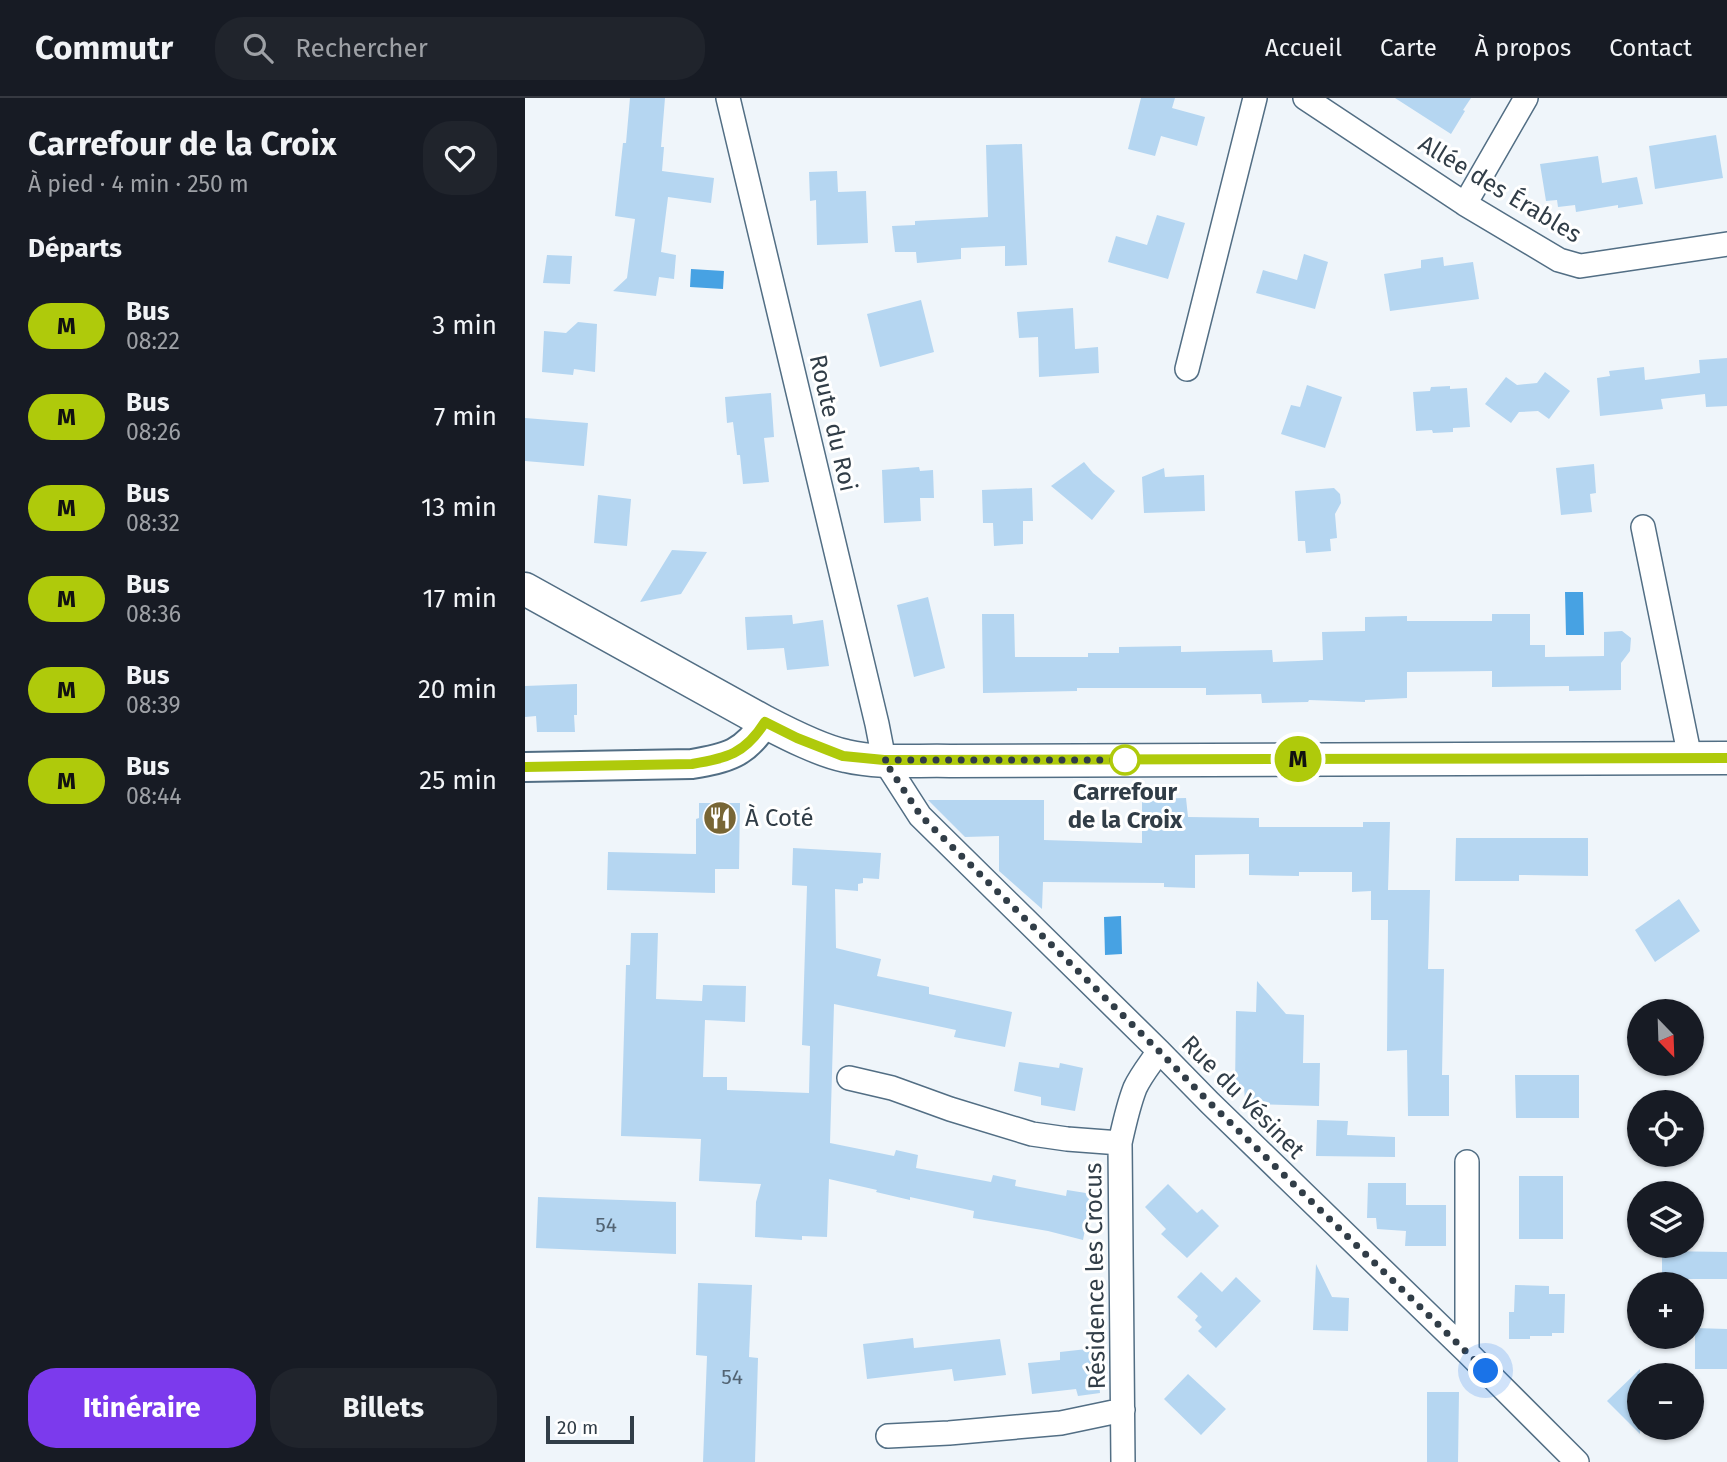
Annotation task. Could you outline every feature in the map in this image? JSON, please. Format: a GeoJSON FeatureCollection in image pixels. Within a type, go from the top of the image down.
{"type":"FeatureCollection","features":[{"type":"Feature","properties":{"kind":"main road"},"geometry":{"type":"LineString","coordinates":[[525,589],[765,722],[843,756],[884,760],[1727,758]]}},
{"type":"Feature","properties":{"kind":"street","name":"Route du Roi"},"geometry":{"type":"LineString","coordinates":[[728,98],[884,760]]}},
{"type":"Feature","properties":{"kind":"street"},"geometry":{"type":"LineString","coordinates":[[1187,369],[1255,98]]}},
{"type":"Feature","properties":{"kind":"street","name":"Allée des Érables"},"geometry":{"type":"LineString","coordinates":[[1305,98],[1465,204],[1559,260],[1580,266],[1727,244]]}},
{"type":"Feature","properties":{"kind":"street"},"geometry":{"type":"LineString","coordinates":[[1465,204],[1526,98]]}},
{"type":"Feature","properties":{"kind":"street"},"geometry":{"type":"LineString","coordinates":[[1643,527],[1690,758]]}},
{"type":"Feature","properties":{"kind":"street"},"geometry":{"type":"LineString","coordinates":[[525,767],[692,764],[719,760],[754,739],[765,722]]}},
{"type":"Feature","properties":{"kind":"street","name":"Rue du Vésinet"},"geometry":{"type":"LineString","coordinates":[[884,760],[921,816],[1577,1462]]}},
{"type":"Feature","properties":{"kind":"street","name":"Résidence les Crocus"},"geometry":{"type":"LineString","coordinates":[[1123,1462],[1120,1143],[1135,1088],[1159,1051]]}},
{"type":"Feature","properties":{"kind":"street","name":"Résidence les Crocus"},"geometry":{"type":"LineString","coordinates":[[849,1078],[893,1088],[950,1109],[1033,1134],[1120,1143]]}},
{"type":"Feature","properties":{"kind":"street"},"geometry":{"type":"LineString","coordinates":[[1467,1161],[1467,1352]]}},
{"type":"Feature","properties":{"kind":"street","name":"Résidence les Crocus"},"geometry":{"type":"LineString","coordinates":[[888,1436],[1061,1423],[1123,1410]]}},
{"type":"Feature","properties":{"kind":"water"},"geometry":{"type":"Polygon","coordinates":[[[691,269],[724,271],[723,289],[690,287],[691,269]]]}},
{"type":"Feature","properties":{"kind":"water"},"geometry":{"type":"Polygon","coordinates":[[[1565,592],[1583,592],[1584,635],[1566,635],[1565,592]]]}},
{"type":"Feature","properties":{"kind":"water"},"geometry":{"type":"Polygon","coordinates":[[[1121,916],[1122,954],[1105,955],[1104,917],[1121,916]]]}},
{"type":"Feature","properties":{"kind":"building"},"geometry":{"type":"Polygon","coordinates":[[[630,98],[665,98],[662,171],[714,178],[711,203],[668,197],[661,252],[676,255],[674,279],[659,277],[656,296],[613,291],[627,278],[635,219],[615,216],[630,98]]]}},
{"type":"Feature","properties":{"kind":"building"},"geometry":{"type":"Polygon","coordinates":[[[1141,98],[1175,98],[1172,108],[1205,117],[1197,146],[1161,136],[1155,156],[1128,149],[1141,98]]]}},
{"type":"Feature","properties":{"kind":"building"},"geometry":{"type":"Polygon","coordinates":[[[1395,98],[1471,98],[1451,134],[1395,98]]]}},
{"type":"Feature","properties":{"kind":"building"},"geometry":{"type":"Polygon","coordinates":[[[1716,135],[1723,178],[1655,189],[1649,146],[1716,135]]]}},
{"type":"Feature","properties":{"kind":"building"},"geometry":{"type":"Polygon","coordinates":[[[1022,144],[1027,265],[1005,266],[1005,246],[961,248],[961,259],[917,263],[916,252],[895,252],[892,226],[915,225],[915,221],[988,217],[986,145],[1022,144]]]}},
{"type":"Feature","properties":{"kind":"building"},"geometry":{"type":"Polygon","coordinates":[[[1598,156],[1602,183],[1637,177],[1643,204],[1576,212],[1575,205],[1558,207],[1557,200],[1546,201],[1540,164],[1598,156]]]}},
{"type":"Feature","properties":{"kind":"building"},"geometry":{"type":"Polygon","coordinates":[[[837,171],[838,192],[866,191],[868,243],[817,245],[816,200],[810,201],[809,172],[837,171]]]}},
{"type":"Feature","properties":{"kind":"building"},"geometry":{"type":"Polygon","coordinates":[[[1157,215],[1185,223],[1168,279],[1108,262],[1116,236],[1147,245],[1157,215]]]}},
{"type":"Feature","properties":{"kind":"building"},"geometry":{"type":"Polygon","coordinates":[[[1304,254],[1328,262],[1315,309],[1256,293],[1263,270],[1297,280],[1304,254]]]}},
{"type":"Feature","properties":{"kind":"building"},"geometry":{"type":"Polygon","coordinates":[[[547,255],[572,256],[570,284],[543,283],[547,255]]]}},
{"type":"Feature","properties":{"kind":"building"},"geometry":{"type":"Polygon","coordinates":[[[1443,257],[1444,266],[1473,262],[1479,299],[1390,311],[1384,274],[1421,268],[1421,260],[1443,257]]]}},
{"type":"Feature","properties":{"kind":"building"},"geometry":{"type":"Polygon","coordinates":[[[921,300],[934,352],[880,367],[867,314],[921,300]]]}},
{"type":"Feature","properties":{"kind":"building"},"geometry":{"type":"Polygon","coordinates":[[[1073,308],[1075,349],[1098,347],[1099,373],[1039,377],[1038,337],[1019,338],[1017,312],[1073,308]]]}},
{"type":"Feature","properties":{"kind":"building"},"geometry":{"type":"Polygon","coordinates":[[[578,322],[597,324],[595,372],[574,369],[573,375],[542,372],[544,331],[566,333],[578,322]]]}},
{"type":"Feature","properties":{"kind":"building"},"geometry":{"type":"Polygon","coordinates":[[[1727,358],[1727,406],[1706,407],[1705,394],[1661,399],[1663,409],[1600,416],[1597,378],[1610,376],[1609,371],[1644,367],[1645,380],[1700,373],[1699,360],[1727,358]]]}},
{"type":"Feature","properties":{"kind":"building"},"geometry":{"type":"Polygon","coordinates":[[[1545,372],[1570,391],[1549,419],[1538,411],[1519,412],[1511,423],[1485,404],[1506,377],[1517,385],[1537,383],[1545,372]]]}},
{"type":"Feature","properties":{"kind":"building"},"geometry":{"type":"Polygon","coordinates":[[[1307,385],[1342,397],[1325,448],[1281,434],[1291,405],[1300,407],[1307,385]]]}},
{"type":"Feature","properties":{"kind":"building"},"geometry":{"type":"Polygon","coordinates":[[[1450,386],[1450,389],[1467,388],[1470,427],[1453,428],[1453,432],[1416,431],[1413,392],[1450,386]]]}},
{"type":"Feature","properties":{"kind":"building"},"geometry":{"type":"Polygon","coordinates":[[[771,393],[774,437],[764,438],[769,482],[743,484],[733,422],[727,423],[725,397],[771,393]]]}},
{"type":"Feature","properties":{"kind":"building"},"geometry":{"type":"Polygon","coordinates":[[[525,418],[588,423],[584,466],[525,461],[525,418]]]}},
{"type":"Feature","properties":{"kind":"building"},"geometry":{"type":"Polygon","coordinates":[[[1084,462],[1115,491],[1092,520],[1051,486],[1084,462]]]}},
{"type":"Feature","properties":{"kind":"building"},"geometry":{"type":"Polygon","coordinates":[[[1594,464],[1596,493],[1590,494],[1592,512],[1561,515],[1556,468],[1594,464]]]}},
{"type":"Feature","properties":{"kind":"building"},"geometry":{"type":"Polygon","coordinates":[[[919,467],[920,471],[933,470],[934,498],[920,498],[921,521],[884,523],[882,470],[919,467]]]}},
{"type":"Feature","properties":{"kind":"building"},"geometry":{"type":"Polygon","coordinates":[[[1164,468],[1165,477],[1204,475],[1205,511],[1144,513],[1142,477],[1164,468]]]}},
{"type":"Feature","properties":{"kind":"building"},"geometry":{"type":"Polygon","coordinates":[[[1032,488],[1033,521],[1023,521],[1023,544],[994,546],[993,523],[983,523],[982,490],[1032,488]]]}},
{"type":"Feature","properties":{"kind":"building"},"geometry":{"type":"Polygon","coordinates":[[[1334,488],[1340,494],[1341,503],[1335,514],[1337,538],[1330,539],[1331,551],[1306,553],[1305,541],[1298,541],[1295,491],[1334,488]]]}},
{"type":"Feature","properties":{"kind":"building"},"geometry":{"type":"Polygon","coordinates":[[[598,495],[631,499],[627,546],[594,543],[598,495]]]}},
{"type":"Feature","properties":{"kind":"building"},"geometry":{"type":"Polygon","coordinates":[[[672,550],[707,552],[681,594],[640,602],[672,550]]]}},
{"type":"Feature","properties":{"kind":"building"},"geometry":{"type":"Polygon","coordinates":[[[928,597],[945,668],[914,677],[897,605],[928,597]]]}},
{"type":"Feature","properties":{"kind":"building"},"geometry":{"type":"Polygon","coordinates":[[[982,614],[1014,614],[1015,657],[1088,657],[1088,653],[1119,653],[1119,647],[1181,646],[1181,652],[1272,650],[1273,662],[1323,660],[1322,632],[1365,631],[1365,617],[1407,616],[1407,621],[1492,621],[1492,614],[1530,614],[1530,645],[1545,645],[1545,657],[1604,656],[1604,632],[1622,631],[1631,638],[1630,651],[1621,663],[1621,690],[1569,691],[1569,686],[1492,687],[1492,671],[1407,672],[1407,698],[1365,702],[1309,700],[1262,703],[1261,694],[1206,695],[1206,688],[1077,688],[1077,691],[983,693],[982,614]]]}},
{"type":"Feature","properties":{"kind":"building"},"geometry":{"type":"Polygon","coordinates":[[[792,615],[793,624],[823,620],[829,666],[787,670],[784,648],[747,650],[745,617],[792,615]]]}},
{"type":"Feature","properties":{"kind":"building"},"geometry":{"type":"Polygon","coordinates":[[[577,684],[575,732],[537,732],[536,716],[525,717],[525,686],[577,684]]]}},
{"type":"Feature","properties":{"kind":"building"},"geometry":{"type":"Polygon","coordinates":[[[1186,798],[1188,817],[1259,818],[1259,827],[1363,827],[1363,822],[1390,822],[1388,890],[1430,890],[1428,969],[1444,969],[1442,1075],[1449,1075],[1449,1116],[1408,1116],[1407,1050],[1387,1051],[1388,920],[1371,920],[1371,891],[1352,892],[1352,872],[1299,872],[1299,876],[1249,875],[1249,854],[1195,855],[1195,888],[1164,887],[1164,883],[1043,882],[1042,909],[999,871],[999,836],[965,837],[928,800],[1044,800],[1044,840],[1142,843],[1142,799],[1186,798]]]}},
{"type":"Feature","properties":{"kind":"building"},"geometry":{"type":"Polygon","coordinates":[[[699,803],[740,803],[739,869],[715,869],[715,893],[607,890],[608,852],[696,854],[699,803]]]}},
{"type":"Feature","properties":{"kind":"building"},"geometry":{"type":"Polygon","coordinates":[[[1456,838],[1588,838],[1588,876],[1519,875],[1519,881],[1455,881],[1456,838]]]}},
{"type":"Feature","properties":{"kind":"building"},"geometry":{"type":"Polygon","coordinates":[[[793,848],[881,853],[879,879],[863,878],[863,883],[858,884],[858,891],[835,889],[836,948],[881,959],[877,976],[929,987],[929,994],[1012,1012],[1005,1047],[954,1037],[956,1030],[834,1004],[830,1143],[894,1156],[896,1150],[918,1155],[916,1168],[991,1182],[993,1175],[1016,1180],[1015,1186],[1066,1196],[1067,1190],[1092,1194],[1083,1240],[973,1218],[974,1211],[910,1197],[910,1200],[829,1179],[827,1237],[802,1236],[802,1240],[755,1237],[756,1202],[761,1184],[699,1181],[701,1139],[621,1136],[626,965],[630,965],[631,933],[658,933],[656,999],[702,1001],[703,985],[746,986],[745,1022],[705,1020],[703,1077],[727,1077],[727,1090],[809,1093],[810,1046],[802,1045],[807,886],[792,885],[793,848]]]}},
{"type":"Feature","properties":{"kind":"building"},"geometry":{"type":"Polygon","coordinates":[[[1679,899],[1700,931],[1655,962],[1635,930],[1679,899]]]}},
{"type":"Feature","properties":{"kind":"building"},"geometry":{"type":"Polygon","coordinates":[[[1257,981],[1286,1014],[1304,1015],[1303,1063],[1320,1063],[1319,1106],[1249,1104],[1249,1099],[1245,1099],[1244,1088],[1235,1088],[1236,1011],[1256,1012],[1257,981]]]}},
{"type":"Feature","properties":{"kind":"building"},"geometry":{"type":"Polygon","coordinates":[[[1019,1062],[1059,1068],[1060,1063],[1083,1068],[1075,1111],[1041,1105],[1041,1097],[1014,1091],[1019,1062]]]}},
{"type":"Feature","properties":{"kind":"building"},"geometry":{"type":"Polygon","coordinates":[[[1515,1075],[1579,1075],[1579,1118],[1516,1118],[1515,1075]]]}},
{"type":"Feature","properties":{"kind":"building"},"geometry":{"type":"Polygon","coordinates":[[[1317,1120],[1348,1121],[1347,1135],[1395,1137],[1395,1157],[1316,1156],[1317,1120]]]}},
{"type":"Feature","properties":{"kind":"building"},"geometry":{"type":"Polygon","coordinates":[[[1519,1176],[1563,1176],[1563,1239],[1519,1239],[1519,1176]]]}},
{"type":"Feature","properties":{"kind":"building"},"geometry":{"type":"Polygon","coordinates":[[[1368,1183],[1406,1183],[1406,1205],[1446,1205],[1446,1246],[1405,1246],[1406,1231],[1377,1229],[1376,1218],[1367,1218],[1368,1183]]]}},
{"type":"Feature","properties":{"kind":"building"},"geometry":{"type":"Polygon","coordinates":[[[1168,1184],[1197,1213],[1202,1209],[1219,1226],[1187,1258],[1161,1234],[1166,1229],[1145,1207],[1168,1184]]]}},
{"type":"Feature","properties":{"kind":"building"},"geometry":{"type":"Polygon","coordinates":[[[538,1197],[676,1202],[676,1254],[536,1248],[538,1197]]]}},
{"type":"Feature","properties":{"kind":"building"},"geometry":{"type":"Polygon","coordinates":[[[1704,1252],[1727,1252],[1727,1279],[1704,1279],[1704,1272],[1662,1272],[1662,1258],[1704,1258],[1704,1252]]]}},
{"type":"Feature","properties":{"kind":"building"},"geometry":{"type":"Polygon","coordinates":[[[1316,1264],[1332,1297],[1349,1298],[1348,1331],[1313,1330],[1316,1264]]]}},
{"type":"Feature","properties":{"kind":"building"},"geometry":{"type":"Polygon","coordinates":[[[1201,1272],[1222,1292],[1236,1277],[1261,1301],[1216,1348],[1198,1331],[1202,1327],[1195,1320],[1198,1316],[1177,1297],[1201,1272]]]}},
{"type":"Feature","properties":{"kind":"building"},"geometry":{"type":"Polygon","coordinates":[[[698,1283],[752,1285],[749,1357],[758,1358],[755,1462],[703,1462],[707,1356],[696,1355],[698,1283]]]}},
{"type":"Feature","properties":{"kind":"building"},"geometry":{"type":"Polygon","coordinates":[[[1515,1285],[1549,1286],[1549,1294],[1565,1294],[1564,1333],[1530,1336],[1530,1339],[1509,1339],[1509,1312],[1514,1312],[1515,1285]]]}},
{"type":"Feature","properties":{"kind":"building"},"geometry":{"type":"Polygon","coordinates":[[[1704,1328],[1727,1329],[1727,1369],[1704,1369],[1704,1363],[1695,1363],[1695,1349],[1704,1349],[1704,1328]]]}},
{"type":"Feature","properties":{"kind":"building"},"geometry":{"type":"Polygon","coordinates":[[[913,1338],[914,1348],[1000,1339],[1006,1375],[954,1381],[952,1369],[867,1379],[863,1344],[913,1338]]]}},
{"type":"Feature","properties":{"kind":"building"},"geometry":{"type":"Polygon","coordinates":[[[1096,1348],[1100,1393],[1078,1396],[1076,1389],[1032,1394],[1028,1363],[1060,1360],[1060,1352],[1096,1348]]]}},
{"type":"Feature","properties":{"kind":"building"},"geometry":{"type":"Polygon","coordinates":[[[1188,1374],[1226,1409],[1201,1435],[1164,1399],[1188,1374]]]}},
{"type":"Feature","properties":{"kind":"building"},"geometry":{"type":"Polygon","coordinates":[[[1627,1382],[1627,1421],[1607,1401],[1627,1382]]]}},
{"type":"Feature","properties":{"kind":"building"},"geometry":{"type":"Polygon","coordinates":[[[1427,1392],[1459,1392],[1458,1462],[1427,1462],[1427,1392]]]}},
{"type":"Feature","properties":{"kind":"bus line","name":"M"},"geometry":{"type":"LineString","coordinates":[[525,767],[692,764],[719,760],[754,739],[765,722],[843,756],[884,760],[1727,758]]}},
{"type":"Feature","properties":{"kind":"place","name":"Carrefour de la Croix"},"geometry":{"type":"Point","coordinates":[1125,760]}},
{"type":"Feature","properties":{"kind":"place","name":"À Coté"},"geometry":{"type":"Point","coordinates":[720,818]}},
{"type":"Feature","properties":{"kind":"route"},"geometry":{"type":"LineString","coordinates":[[1125,760],[884,760],[921,816],[1210,1103],[1486,1371]]}}]}
